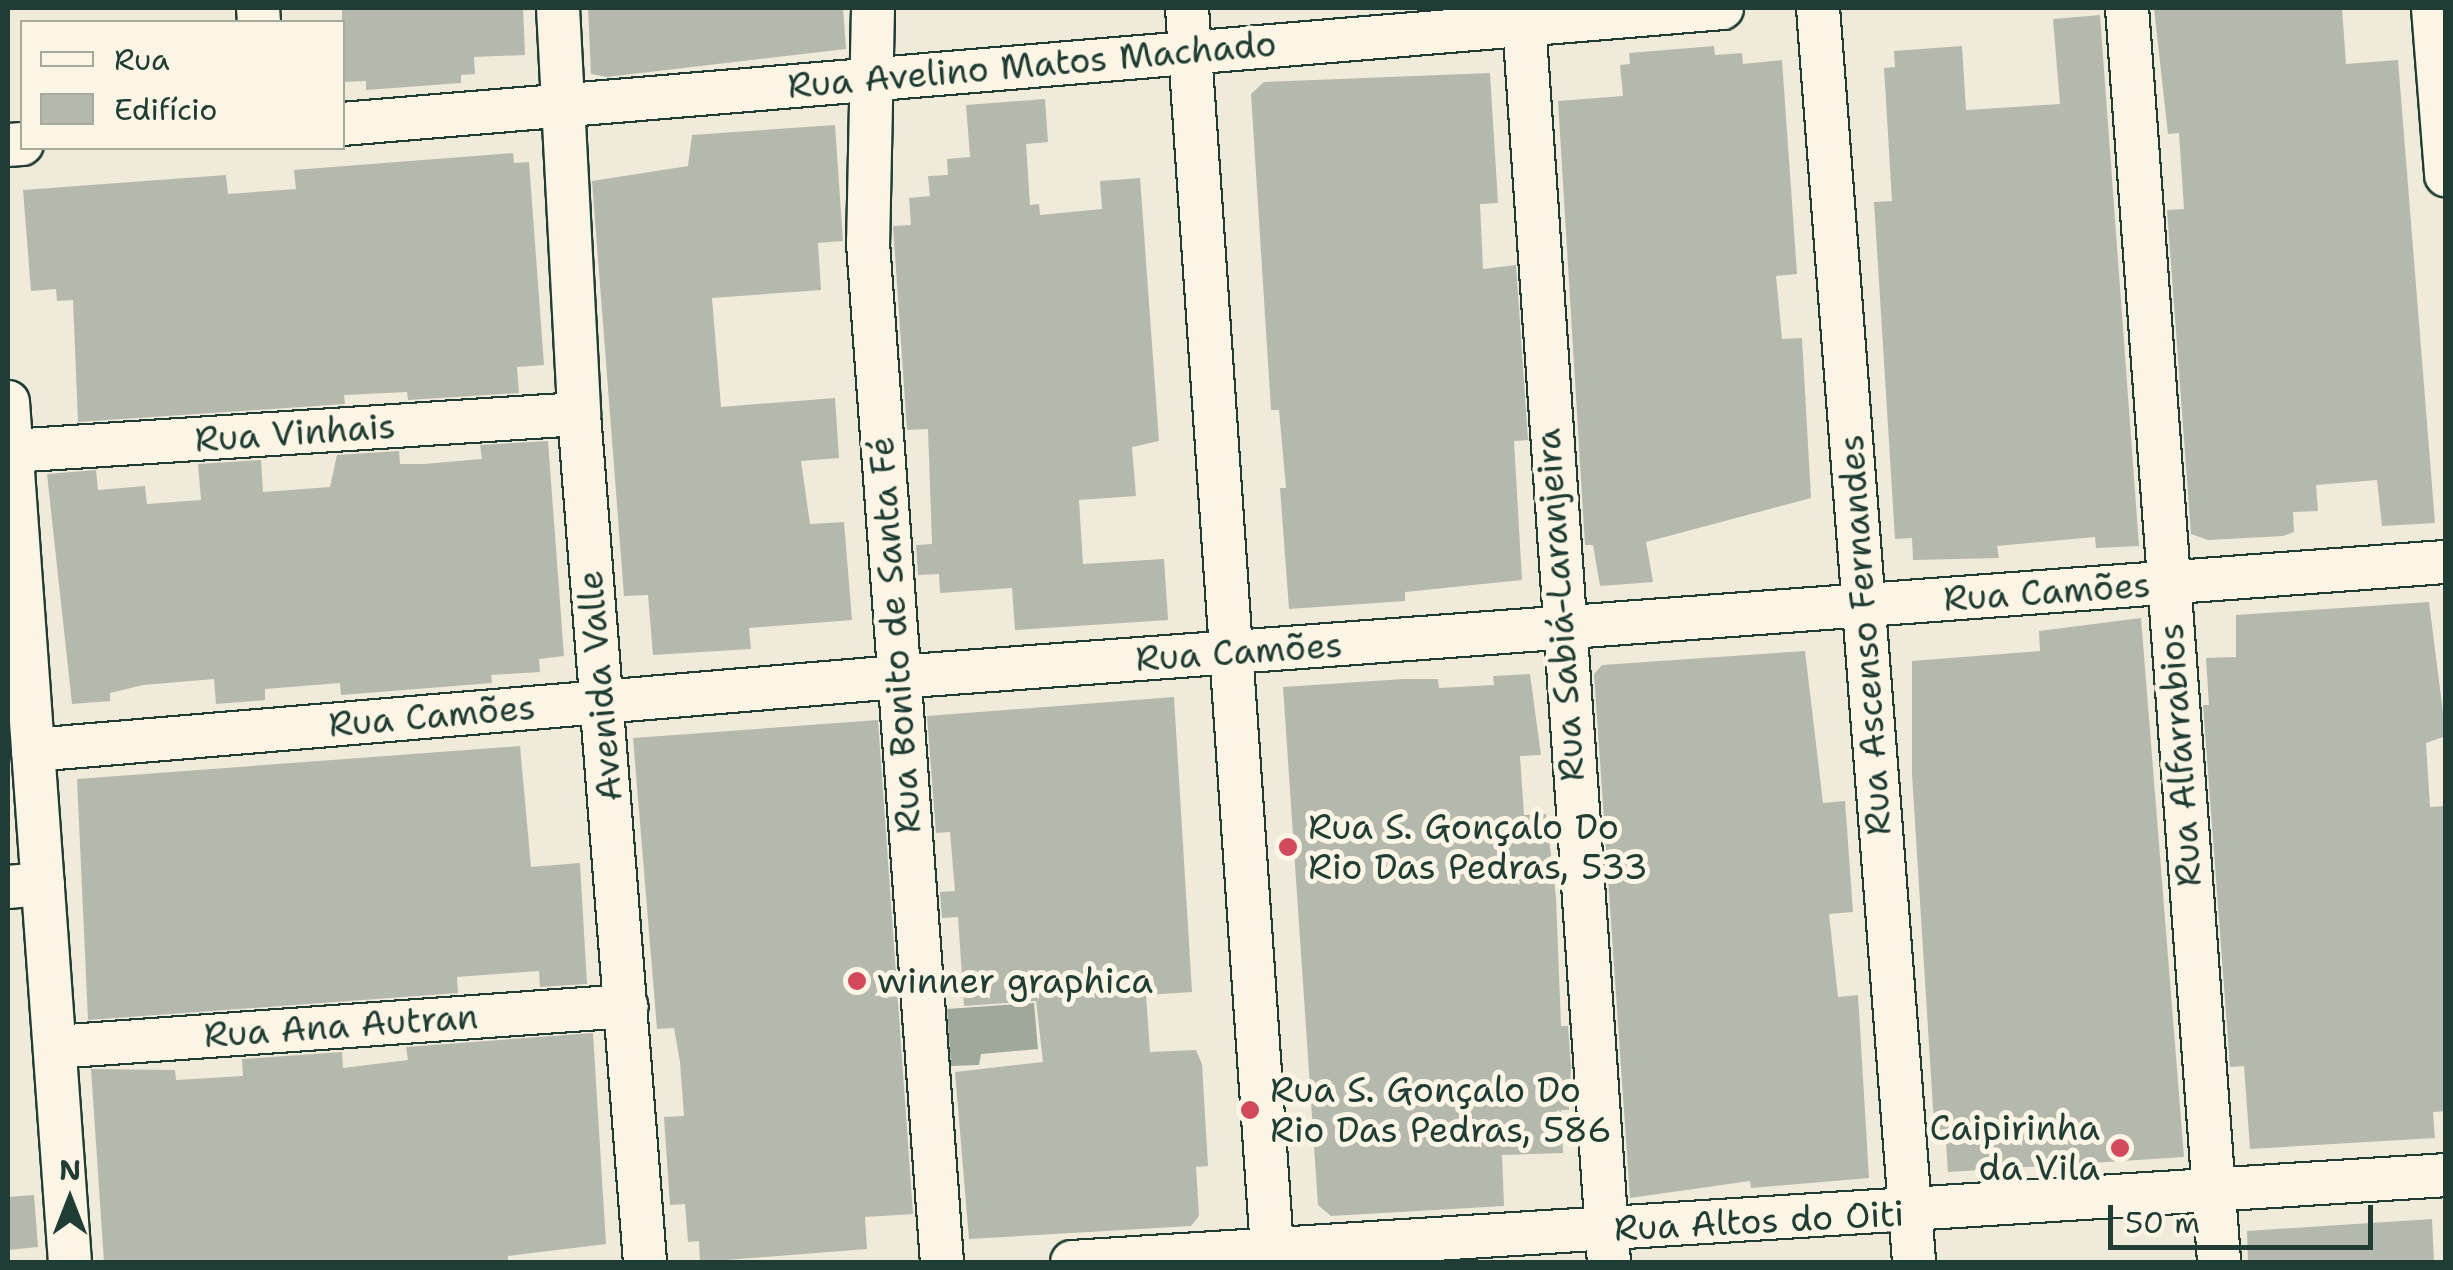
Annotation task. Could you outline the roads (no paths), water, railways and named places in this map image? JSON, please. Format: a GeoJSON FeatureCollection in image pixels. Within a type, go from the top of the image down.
{"type":"FeatureCollection","features":[{"type":"Feature","properties":{"kind":"street","name":"Avenida Valle"},"geometry":{"type":"LineString","coordinates":[[558,8],[579,414],[646,1262]]}},
{"type":"Feature","properties":{"kind":"street","name":"Rua Bonito de Santa Fé"},"geometry":{"type":"LineString","coordinates":[[873,8],[868,243],[896,677],[942,1262]]}},
{"type":"Feature","properties":{"kind":"street","name":"Rua Avelino Matos Machado"},"geometry":{"type":"LineString","coordinates":[[345,124],[562,109],[872,80],[1188,28],[1722,8]]}},
{"type":"Feature","properties":{"kind":"street","name":"Rua Ascenso Fernandes"},"geometry":{"type":"LineString","coordinates":[[1818,8],[1914,1262]]}},
{"type":"Feature","properties":{"kind":"street","name":"Rua Alfarrabios"},"geometry":{"type":"LineString","coordinates":[[2126,8],[2219,1262]]}},
{"type":"Feature","properties":{"kind":"street"},"geometry":{"type":"LineString","coordinates":[[2433,8],[2446,175]]}},
{"type":"Feature","properties":{"kind":"street","name":"Rua Sabiá-Laranjeira"},"geometry":{"type":"LineString","coordinates":[[1524,15],[1561,627],[1608,1246]]}},
{"type":"Feature","properties":{"kind":"street"},"geometry":{"type":"LineString","coordinates":[[1188,28],[1273,1255]]}},
{"type":"Feature","properties":{"kind":"street"},"geometry":{"type":"LineString","coordinates":[[8,402],[34,750],[25,885],[55,1047],[70,1262]]}},
{"type":"Feature","properties":{"kind":"street","name":"Rua Vinhais"},"geometry":{"type":"LineString","coordinates":[[11,451],[579,414]]}},
{"type":"Feature","properties":{"kind":"street","name":"Rua Camões"},"geometry":{"type":"LineString","coordinates":[[34,750],[896,677],[2446,562]]}},
{"type":"Feature","properties":{"kind":"street","name":"Rua Ana Autran"},"geometry":{"type":"LineString","coordinates":[[55,1047],[627,1006]]}},
{"type":"Feature","properties":{"kind":"street","name":"Rua Altos do Oiti"},"geometry":{"type":"LineString","coordinates":[[1072,1262],[1608,1246],[1910,1213],[2446,1175]]}},
{"type":"Feature","properties":{"kind":"place","name":"Rua S. Gonçalo Do Rio Das Pedras, 533"},"geometry":{"type":"Point","coordinates":[1288,847]}},
{"type":"Feature","properties":{"kind":"place","name":"winner graphica"},"geometry":{"type":"Point","coordinates":[857,981]}},
{"type":"Feature","properties":{"kind":"place","name":"Rua S. Gonçalo Do Rio Das Pedras, 586"},"geometry":{"type":"Point","coordinates":[1250,1110]}},
{"type":"Feature","properties":{"kind":"place","name":"Caipirinha da Vila"},"geometry":{"type":"Point","coordinates":[2120,1148]}}]}
